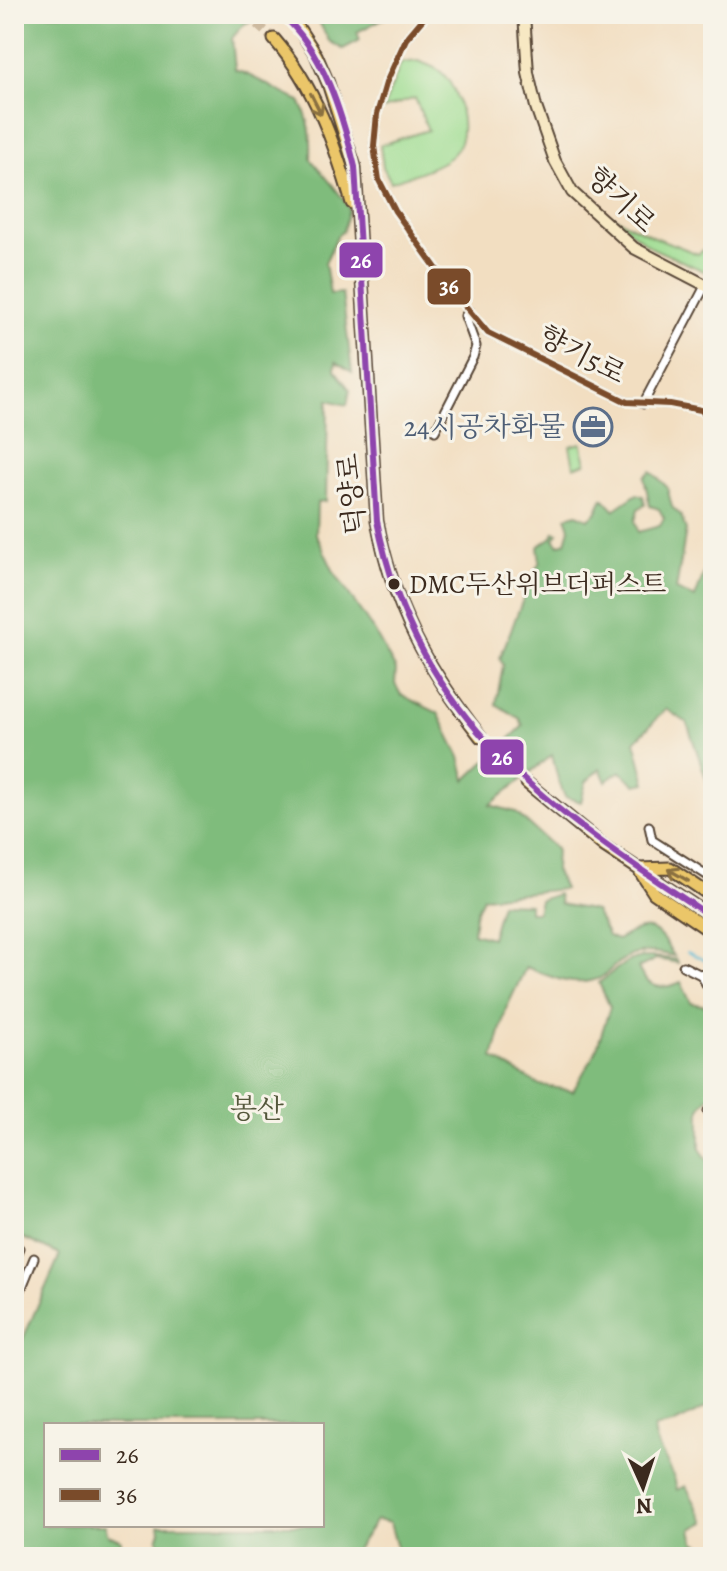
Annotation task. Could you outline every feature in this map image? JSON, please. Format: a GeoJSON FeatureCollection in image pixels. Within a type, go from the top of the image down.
{"type":"FeatureCollection","features":[{"type":"Feature","properties":{"kind":"main road","name":"향기로"},"geometry":{"type":"LineString","coordinates":[[524,14],[528,73],[536,107],[555,161],[572,192],[634,248],[709,288]]}},
{"type":"Feature","properties":{"kind":"main road","name":"덕양로"},"geometry":{"type":"LineString","coordinates":[[299,29],[316,55],[351,148],[355,167],[377,521],[385,564],[401,610],[424,657],[448,695],[481,737]]}},
{"type":"Feature","properties":{"kind":"main road","name":"덕양로"},"geometry":{"type":"LineString","coordinates":[[274,39],[291,59],[324,119],[357,220]]}},
{"type":"Feature","properties":{"kind":"main road"},"geometry":{"type":"LineString","coordinates":[[527,783],[604,846],[713,918]]}},
{"type":"Feature","properties":{"kind":"main road"},"geometry":{"type":"LineString","coordinates":[[639,869],[670,868],[713,897]]}},
{"type":"Feature","properties":{"kind":"main road"},"geometry":{"type":"LineString","coordinates":[[639,869],[654,893],[713,933]]}},
{"type":"Feature","properties":{"kind":"street","name":"향기5로"},"geometry":{"type":"LineString","coordinates":[[427,14],[406,39],[386,83],[377,114],[374,146],[379,180],[395,211],[468,314],[488,333],[627,402],[670,404],[701,410],[713,422]]}},
{"type":"Feature","properties":{"kind":"street","name":"향기5로"},"geometry":{"type":"LineString","coordinates":[[643,404],[709,288]]}},
{"type":"Feature","properties":{"kind":"street"},"geometry":{"type":"LineString","coordinates":[[435,431],[473,357],[476,346],[468,314]]}},
{"type":"Feature","properties":{"kind":"street"},"geometry":{"type":"LineString","coordinates":[[649,826],[652,840],[713,879]]}},
{"type":"Feature","properties":{"kind":"street"},"geometry":{"type":"LineString","coordinates":[[683,966],[701,975],[713,996]]}},
{"type":"Feature","properties":{"kind":"street"},"geometry":{"type":"LineString","coordinates":[[713,1107],[708,1111],[713,1115]]}},
{"type":"Feature","properties":{"kind":"street"},"geometry":{"type":"LineString","coordinates":[[14,1260],[19,1248]]}},
{"type":"Feature","properties":{"kind":"street"},"geometry":{"type":"LineString","coordinates":[[14,1307],[34,1258]]}},
{"type":"Feature","properties":{"kind":"green space","name":"봉산"},"geometry":{"type":"Polygon","coordinates":[[[14,14],[271,14],[244,24],[232,38],[235,70],[300,101],[310,129],[311,159],[349,209],[343,231],[337,236],[325,263],[330,294],[342,293],[352,372],[336,362],[335,370],[350,390],[347,405],[328,400],[326,501],[317,502],[316,534],[334,572],[396,670],[395,684],[401,695],[438,713],[460,757],[466,780],[523,726],[520,719],[496,704],[503,665],[500,658],[540,562],[538,547],[554,532],[558,533],[554,539],[559,545],[566,542],[570,528],[566,517],[577,514],[588,519],[596,513],[603,498],[614,510],[637,494],[643,496],[645,505],[638,509],[635,521],[638,532],[660,526],[664,518],[659,509],[650,506],[644,477],[651,471],[667,487],[672,507],[681,516],[686,530],[676,590],[695,598],[708,562],[713,571],[713,798],[687,723],[666,709],[635,741],[646,783],[636,785],[620,771],[606,782],[600,768],[586,782],[581,802],[565,797],[552,755],[490,805],[515,812],[556,849],[555,870],[564,889],[483,897],[475,915],[473,933],[491,938],[501,903],[529,904],[529,912],[537,912],[540,900],[558,894],[560,904],[595,911],[608,936],[617,940],[637,930],[650,929],[662,938],[674,956],[640,953],[626,958],[600,978],[581,982],[562,980],[526,967],[506,1009],[493,1058],[540,1085],[573,1091],[596,1051],[610,1007],[599,983],[634,959],[652,957],[677,960],[678,963],[656,959],[638,968],[651,984],[661,987],[681,982],[691,1003],[713,1007],[713,1097],[708,1097],[700,1108],[700,1149],[713,1163],[713,1404],[673,1424],[654,1428],[677,1490],[686,1486],[705,1522],[692,1529],[695,1542],[710,1550],[712,1557],[395,1557],[397,1548],[390,1523],[376,1520],[351,1557],[175,1557],[157,1540],[159,1527],[324,1527],[324,1423],[44,1423],[44,1527],[106,1527],[108,1535],[121,1540],[121,1557],[14,1557],[14,1359],[60,1255],[14,1234],[14,14]]]}},
{"type":"Feature","properties":{"kind":"green space"},"geometry":{"type":"Polygon","coordinates":[[[315,14],[392,14],[357,32],[360,40],[343,49],[329,41],[315,14]]]}},
{"type":"Feature","properties":{"kind":"green space"},"geometry":{"type":"Polygon","coordinates":[[[418,61],[433,67],[447,79],[458,99],[462,134],[449,158],[391,182],[383,167],[380,145],[428,130],[415,98],[383,109],[401,63],[418,61]]]}},
{"type":"Feature","properties":{"kind":"green space"},"geometry":{"type":"Polygon","coordinates":[[[609,215],[698,254],[713,243],[713,275],[652,248],[609,215]]]}},
{"type":"Feature","properties":{"kind":"green space"},"geometry":{"type":"Polygon","coordinates":[[[581,443],[586,463],[574,467],[570,446],[581,443]]]}},
{"type":"Feature","properties":{"kind":"waterway"},"geometry":{"type":"LineString","coordinates":[[687,952],[706,961],[713,973]]}},
{"type":"Feature","properties":{"kind":"tunnel"},"geometry":{"type":"LineString","coordinates":[[246,14],[274,39]]}},
{"type":"Feature","properties":{"kind":"tunnel"},"geometry":{"type":"LineString","coordinates":[[281,14],[299,29]]}},
{"type":"Feature","properties":{"kind":"tunnel"},"geometry":{"type":"LineString","coordinates":[[481,737],[527,783]]}},
{"type":"Feature","properties":{"kind":"transit line","name":"26"},"geometry":{"type":"LineString","coordinates":[[281,14],[296,29],[320,65],[337,105],[355,167],[377,521],[396,591],[424,653],[458,707],[500,755],[546,799],[598,840],[713,918]]}},
{"type":"Feature","properties":{"kind":"transit line","name":"36"},"geometry":{"type":"LineString","coordinates":[[427,14],[406,39],[386,83],[377,114],[374,146],[379,180],[395,211],[451,289],[488,333],[627,402],[670,404],[701,410],[713,422]]}},
{"type":"Feature","properties":{"kind":"place","name":"24시공차화물"},"geometry":{"type":"Point","coordinates":[593,427]}},
{"type":"Feature","properties":{"kind":"place","name":"DMC두산위브더퍼스트"},"geometry":{"type":"Point","coordinates":[394,584]}}]}
